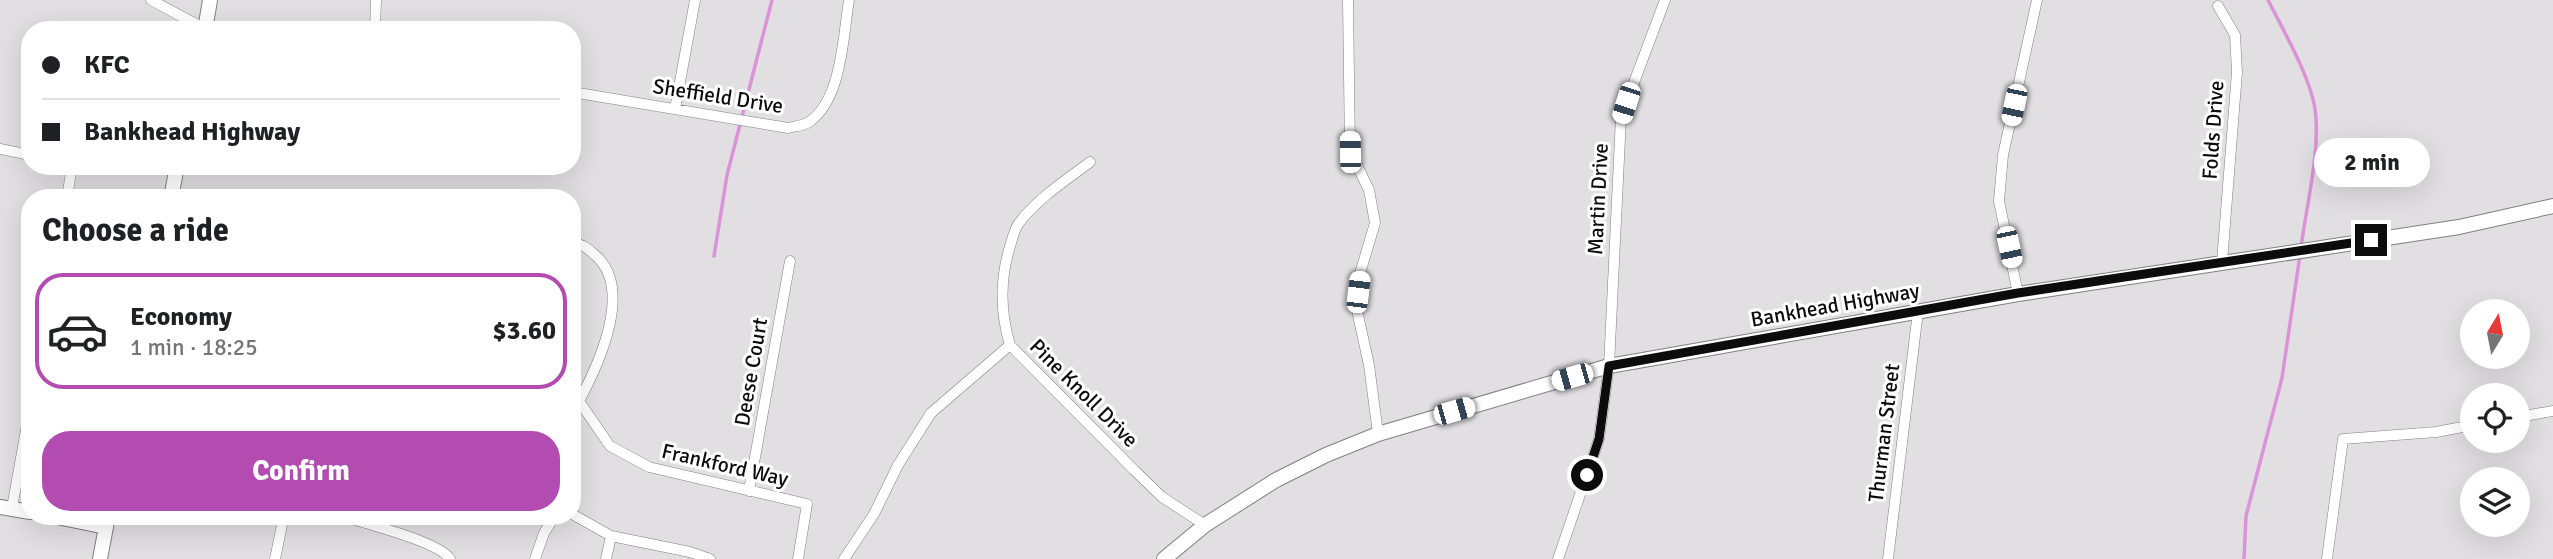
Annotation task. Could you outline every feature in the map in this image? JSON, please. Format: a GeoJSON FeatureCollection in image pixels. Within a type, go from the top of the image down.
{"type":"FeatureCollection","features":[{"type":"Feature","properties":{"kind":"main road"},"geometry":{"type":"LineString","coordinates":[[206,21],[210,0]]}},
{"type":"Feature","properties":{"kind":"main road","name":"Bankhead Highway"},"geometry":{"type":"LineString","coordinates":[[1164,559],[1205,525],[1276,480],[1325,455],[1378,434],[1609,366],[2018,293],[2459,227],[2553,206]]}},
{"type":"Feature","properties":{"kind":"main road"},"geometry":{"type":"LineString","coordinates":[[100,559],[106,525]]}},
{"type":"Feature","properties":{"kind":"street"},"geometry":{"type":"LineString","coordinates":[[151,0],[190,21]]}},
{"type":"Feature","properties":{"kind":"street"},"geometry":{"type":"LineString","coordinates":[[375,21],[376,0]]}},
{"type":"Feature","properties":{"kind":"street"},"geometry":{"type":"LineString","coordinates":[[675,109],[695,0]]}},
{"type":"Feature","properties":{"kind":"street","name":"Sheffield Drive"},"geometry":{"type":"LineString","coordinates":[[581,94],[788,128],[807,124],[823,110],[835,82],[849,0]]}},
{"type":"Feature","properties":{"kind":"street"},"geometry":{"type":"LineString","coordinates":[[1348,0],[1350,152],[1369,190],[1375,223],[1361,270],[1356,306],[1370,365],[1378,434]]}},
{"type":"Feature","properties":{"kind":"street","name":"Martin Drive"},"geometry":{"type":"LineString","coordinates":[[1558,559],[1599,439],[1609,366],[1621,117],[1665,0]]}},
{"type":"Feature","properties":{"kind":"street"},"geometry":{"type":"LineString","coordinates":[[2018,293],[1999,201],[2003,155],[2037,0]]}},
{"type":"Feature","properties":{"kind":"street","name":"Folds Drive"},"geometry":{"type":"LineString","coordinates":[[2218,6],[2235,35],[2237,72],[2222,262]]}},
{"type":"Feature","properties":{"kind":"street"},"geometry":{"type":"LineString","coordinates":[[0,149],[21,153]]}},
{"type":"Feature","properties":{"kind":"street","name":"Pine Knoll Drive"},"geometry":{"type":"LineString","coordinates":[[1090,163],[1045,197],[1017,224],[1005,260],[1003,323],[1010,345],[1143,479],[1162,496],[1205,525]]}},
{"type":"Feature","properties":{"kind":"street"},"geometry":{"type":"LineString","coordinates":[[581,244],[604,262],[613,293],[612,312],[605,338],[588,384],[581,394]]}},
{"type":"Feature","properties":{"kind":"street","name":"Deese Court"},"geometry":{"type":"LineString","coordinates":[[749,491],[790,261]]}},
{"type":"Feature","properties":{"kind":"street","name":"Thurman Street"},"geometry":{"type":"LineString","coordinates":[[1888,559],[1918,311]]}},
{"type":"Feature","properties":{"kind":"street"},"geometry":{"type":"LineString","coordinates":[[844,559],[874,514],[898,465],[931,413],[1010,345]]}},
{"type":"Feature","properties":{"kind":"street","name":"Frankford Way"},"geometry":{"type":"LineString","coordinates":[[581,408],[610,446],[649,467],[807,504],[799,559]]}},
{"type":"Feature","properties":{"kind":"street"},"geometry":{"type":"LineString","coordinates":[[2530,415],[2553,411]]}},
{"type":"Feature","properties":{"kind":"street"},"geometry":{"type":"LineString","coordinates":[[2327,559],[2343,439],[2436,432],[2460,427]]}},
{"type":"Feature","properties":{"kind":"street"},"geometry":{"type":"LineString","coordinates":[[6,508],[21,446]]}},
{"type":"Feature","properties":{"kind":"street"},"geometry":{"type":"LineString","coordinates":[[581,519],[611,536],[690,552],[710,559]]}},
{"type":"Feature","properties":{"kind":"street"},"geometry":{"type":"LineString","coordinates":[[275,559],[282,525]]}},
{"type":"Feature","properties":{"kind":"street"},"geometry":{"type":"LineString","coordinates":[[370,525],[428,544],[446,552],[450,559]]}},
{"type":"Feature","properties":{"kind":"street"},"geometry":{"type":"LineString","coordinates":[[535,559],[549,525]]}},
{"type":"Feature","properties":{"kind":"street"},"geometry":{"type":"LineString","coordinates":[[606,559],[611,536]]}},
{"type":"Feature","properties":{"kind":"waterway"},"geometry":{"type":"LineString","coordinates":[[714,256],[727,175],[772,0]]}},
{"type":"Feature","properties":{"kind":"waterway"},"geometry":{"type":"LineString","coordinates":[[2268,0],[2302,68],[2315,109],[2315,160],[2301,248]]}},
{"type":"Feature","properties":{"kind":"waterway"},"geometry":{"type":"LineString","coordinates":[[2244,559],[2246,516],[2282,378],[2300,255]]}},
{"type":"Feature","properties":{"kind":"route"},"geometry":{"type":"LineString","coordinates":[[1587,475],[1599,439],[1609,366],[2018,293],[2371,240]]}}]}
